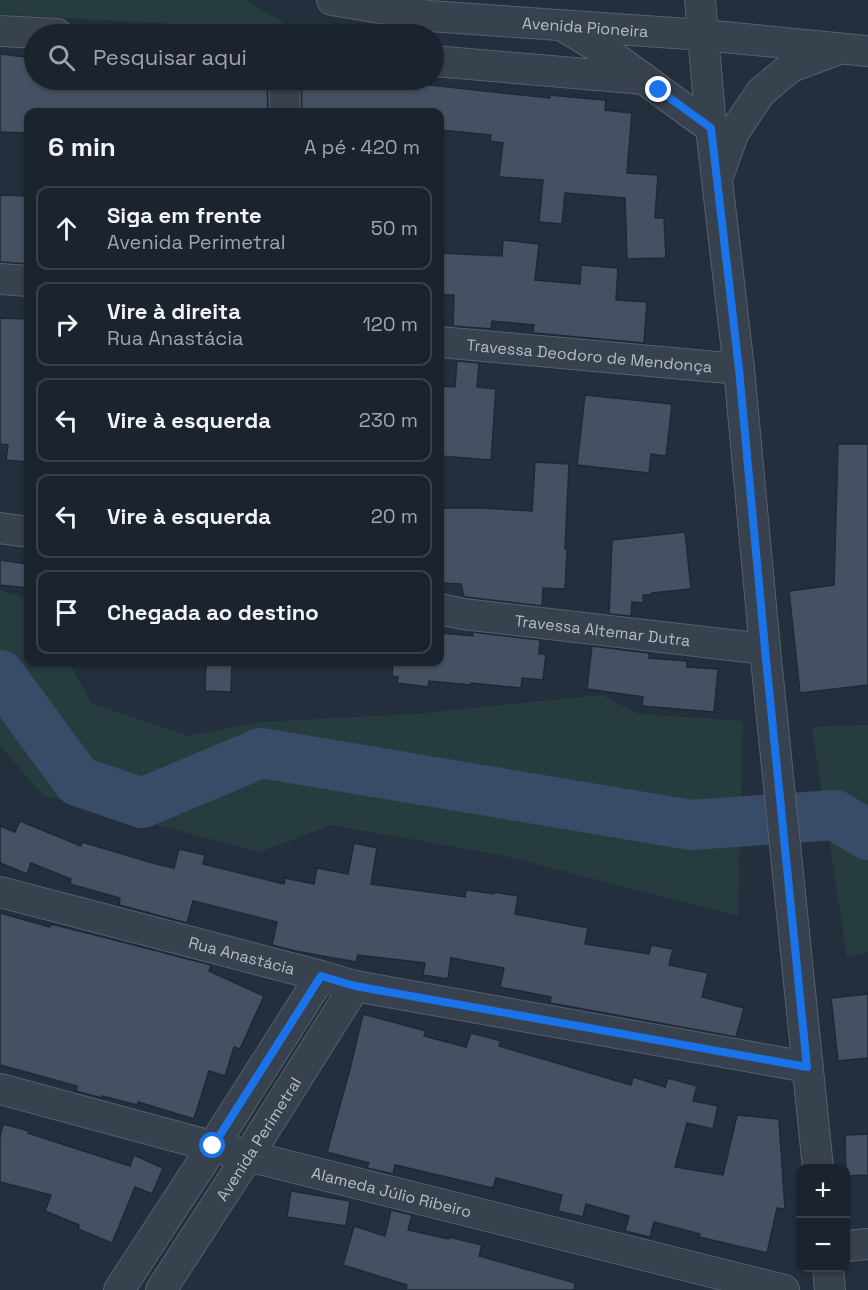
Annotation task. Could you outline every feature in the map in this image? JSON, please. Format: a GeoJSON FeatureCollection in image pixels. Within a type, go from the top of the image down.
{"type":"FeatureCollection","features":[{"type":"Feature","properties":{"kind":"street","name":"Avenida Pioneira"},"geometry":{"type":"LineString","coordinates":[[332,0],[428,8],[563,26],[703,35],[854,50]]}},
{"type":"Feature","properties":{"kind":"street"},"geometry":{"type":"LineString","coordinates":[[700,0],[711,128],[739,369],[818,1164]]}},
{"type":"Feature","properties":{"kind":"street"},"geometry":{"type":"LineString","coordinates":[[563,26],[614,57],[711,128]]}},
{"type":"Feature","properties":{"kind":"street"},"geometry":{"type":"LineString","coordinates":[[0,31],[24,32]]}},
{"type":"Feature","properties":{"kind":"street"},"geometry":{"type":"LineString","coordinates":[[717,178],[734,132],[761,92],[791,67],[854,50]]}},
{"type":"Feature","properties":{"kind":"street"},"geometry":{"type":"LineString","coordinates":[[444,62],[644,79]]}},
{"type":"Feature","properties":{"kind":"street"},"geometry":{"type":"LineString","coordinates":[[284,90],[285,108]]}},
{"type":"Feature","properties":{"kind":"street"},"geometry":{"type":"LineString","coordinates":[[0,279],[24,281]]}},
{"type":"Feature","properties":{"kind":"street","name":"Travessa Deodoro de Mendonça"},"geometry":{"type":"LineString","coordinates":[[444,342],[739,369]]}},
{"type":"Feature","properties":{"kind":"street"},"geometry":{"type":"LineString","coordinates":[[0,528],[24,531]]}},
{"type":"Feature","properties":{"kind":"street","name":"Travessa Altemar Dutra"},"geometry":{"type":"LineString","coordinates":[[444,610],[463,614],[765,649]]}},
{"type":"Feature","properties":{"kind":"street","name":"Rua Anastácia"},"geometry":{"type":"LineString","coordinates":[[0,892],[355,986],[807,1067]]}},
{"type":"Feature","properties":{"kind":"street","name":"Avenida Perimetral"},"geometry":{"type":"LineString","coordinates":[[119,1290],[321,976]]}},
{"type":"Feature","properties":{"kind":"street","name":"Avenida Perimetral"},"geometry":{"type":"LineString","coordinates":[[161,1290],[355,986]]}},
{"type":"Feature","properties":{"kind":"street","name":"Alameda Júlio Ribeiro"},"geometry":{"type":"LineString","coordinates":[[0,1089],[248,1156],[784,1290]]}},
{"type":"Feature","properties":{"kind":"street"},"geometry":{"type":"LineString","coordinates":[[850,1246],[868,1244]]}},
{"type":"Feature","properties":{"kind":"street"},"geometry":{"type":"LineString","coordinates":[[828,1272],[830,1290]]}},
{"type":"Feature","properties":{"kind":"green space"},"geometry":{"type":"Polygon","coordinates":[[[0,0],[246,0],[285,24],[175,24],[0,14],[0,0]]]}},
{"type":"Feature","properties":{"kind":"green space"},"geometry":{"type":"Polygon","coordinates":[[[0,590],[24,598],[24,666],[71,666],[91,703],[188,736],[259,722],[415,714],[602,695],[639,714],[743,721],[738,916],[501,855],[331,825],[260,852],[43,795],[0,746],[0,590]]]}},
{"type":"Feature","properties":{"kind":"green space"},"geometry":{"type":"Polygon","coordinates":[[[868,725],[868,952],[847,957],[812,727],[868,725]]]}},
{"type":"Feature","properties":{"kind":"building"},"geometry":{"type":"Polygon","coordinates":[[[0,54],[24,57],[24,90],[267,90],[268,108],[24,108],[24,133],[0,132],[0,54]]]}},
{"type":"Feature","properties":{"kind":"building"},"geometry":{"type":"Polygon","coordinates":[[[444,87],[550,98],[550,95],[606,100],[605,110],[632,113],[627,173],[658,175],[655,218],[664,218],[666,258],[627,259],[625,198],[565,193],[562,224],[539,222],[543,180],[499,177],[503,143],[490,141],[491,135],[444,130],[444,108],[302,108],[301,90],[444,90],[444,87]]]}},
{"type":"Feature","properties":{"kind":"building"},"geometry":{"type":"Polygon","coordinates":[[[0,195],[24,196],[24,264],[0,262],[0,195]]]}},
{"type":"Feature","properties":{"kind":"building"},"geometry":{"type":"Polygon","coordinates":[[[503,240],[539,244],[535,280],[580,284],[581,265],[618,268],[616,300],[647,302],[644,343],[533,333],[534,325],[492,321],[491,329],[453,326],[454,295],[444,295],[444,253],[502,256],[503,240]]]}},
{"type":"Feature","properties":{"kind":"building"},"geometry":{"type":"Polygon","coordinates":[[[0,318],[24,319],[24,462],[6,460],[8,445],[0,444],[0,318]]]}},
{"type":"Feature","properties":{"kind":"building"},"geometry":{"type":"Polygon","coordinates":[[[457,361],[479,363],[477,387],[496,389],[491,460],[444,456],[444,386],[455,387],[457,361]]]}},
{"type":"Feature","properties":{"kind":"building"},"geometry":{"type":"Polygon","coordinates":[[[585,395],[672,404],[666,456],[651,454],[649,473],[577,465],[585,395]]]}},
{"type":"Feature","properties":{"kind":"building"},"geometry":{"type":"Polygon","coordinates":[[[838,444],[868,444],[868,685],[800,693],[789,591],[834,585],[838,444]]]}},
{"type":"Feature","properties":{"kind":"building"},"geometry":{"type":"Polygon","coordinates":[[[535,462],[569,464],[565,589],[543,588],[542,606],[464,597],[461,584],[444,583],[444,508],[532,511],[535,462]]]}},
{"type":"Feature","properties":{"kind":"building"},"geometry":{"type":"Polygon","coordinates":[[[685,532],[691,589],[643,595],[643,603],[632,602],[631,616],[609,614],[612,540],[685,532]]]}},
{"type":"Feature","properties":{"kind":"building"},"geometry":{"type":"Polygon","coordinates":[[[0,560],[24,563],[24,588],[0,585],[0,560]]]}},
{"type":"Feature","properties":{"kind":"building"},"geometry":{"type":"Polygon","coordinates":[[[472,632],[540,640],[539,654],[546,654],[543,680],[522,678],[521,688],[429,681],[428,687],[397,683],[398,677],[392,676],[393,666],[444,666],[444,633],[473,636],[472,632]]]}},
{"type":"Feature","properties":{"kind":"building"},"geometry":{"type":"Polygon","coordinates":[[[592,646],[649,653],[649,658],[687,661],[687,667],[718,669],[714,712],[642,706],[643,697],[587,689],[592,646]]]}},
{"type":"Feature","properties":{"kind":"building"},"geometry":{"type":"Polygon","coordinates":[[[206,666],[232,666],[231,692],[205,691],[206,666]]]}},
{"type":"Feature","properties":{"kind":"building"},"geometry":{"type":"Polygon","coordinates":[[[20,821],[81,846],[82,842],[156,864],[174,868],[179,849],[205,855],[203,864],[284,884],[285,878],[314,884],[317,868],[348,874],[354,843],[377,848],[371,884],[465,897],[466,890],[518,896],[515,914],[588,928],[585,944],[649,954],[651,945],[673,949],[669,965],[708,973],[702,997],[744,1008],[736,1037],[550,1003],[551,997],[500,987],[504,968],[451,958],[448,979],[423,975],[425,963],[358,955],[356,962],[295,951],[272,945],[277,922],[193,901],[187,923],[119,905],[120,898],[70,884],[71,879],[31,863],[27,874],[0,863],[0,826],[15,832],[20,821]]]}},
{"type":"Feature","properties":{"kind":"building"},"geometry":{"type":"Polygon","coordinates":[[[0,913],[211,965],[209,971],[264,996],[240,1049],[234,1047],[225,1076],[209,1071],[194,1119],[138,1102],[137,1105],[76,1091],[77,1086],[0,1065],[0,913]]]}},
{"type":"Feature","properties":{"kind":"building"},"geometry":{"type":"Polygon","coordinates":[[[868,994],[868,1058],[838,1061],[831,998],[868,994]]]}},
{"type":"Feature","properties":{"kind":"building"},"geometry":{"type":"Polygon","coordinates":[[[363,1014],[426,1031],[424,1036],[466,1047],[471,1033],[501,1041],[499,1046],[631,1085],[633,1077],[665,1087],[668,1078],[697,1086],[693,1101],[718,1106],[713,1129],[687,1123],[675,1167],[723,1175],[737,1115],[779,1119],[785,1209],[777,1208],[767,1253],[699,1237],[700,1234],[654,1222],[650,1237],[625,1231],[629,1216],[586,1204],[583,1217],[558,1211],[562,1195],[496,1178],[493,1188],[395,1165],[393,1174],[367,1168],[369,1163],[327,1152],[363,1014]]]}},
{"type":"Feature","properties":{"kind":"building"},"geometry":{"type":"Polygon","coordinates":[[[3,1124],[130,1166],[134,1155],[163,1168],[152,1194],[135,1187],[112,1243],[78,1229],[79,1225],[45,1211],[51,1195],[0,1182],[0,1137],[3,1124]]]}},
{"type":"Feature","properties":{"kind":"building"},"geometry":{"type":"Polygon","coordinates":[[[868,1134],[868,1175],[850,1176],[850,1164],[846,1164],[845,1135],[868,1134]]]}},
{"type":"Feature","properties":{"kind":"building"},"geometry":{"type":"Polygon","coordinates":[[[291,1191],[350,1201],[346,1226],[287,1217],[291,1191]]]}},
{"type":"Feature","properties":{"kind":"building"},"geometry":{"type":"Polygon","coordinates":[[[391,1210],[412,1215],[408,1230],[482,1245],[479,1256],[575,1283],[574,1290],[406,1290],[407,1285],[343,1265],[354,1226],[385,1236],[391,1210]]]}},
{"type":"Feature","properties":{"kind":"waterway"},"geometry":{"type":"LineString","coordinates":[[0,675],[78,781],[142,803],[261,753],[691,825],[835,815],[868,835]]}},
{"type":"Feature","properties":{"kind":"route"},"geometry":{"type":"LineString","coordinates":[[213,1146],[321,976],[355,986],[807,1067],[739,369],[711,128],[659,90]]}}]}
